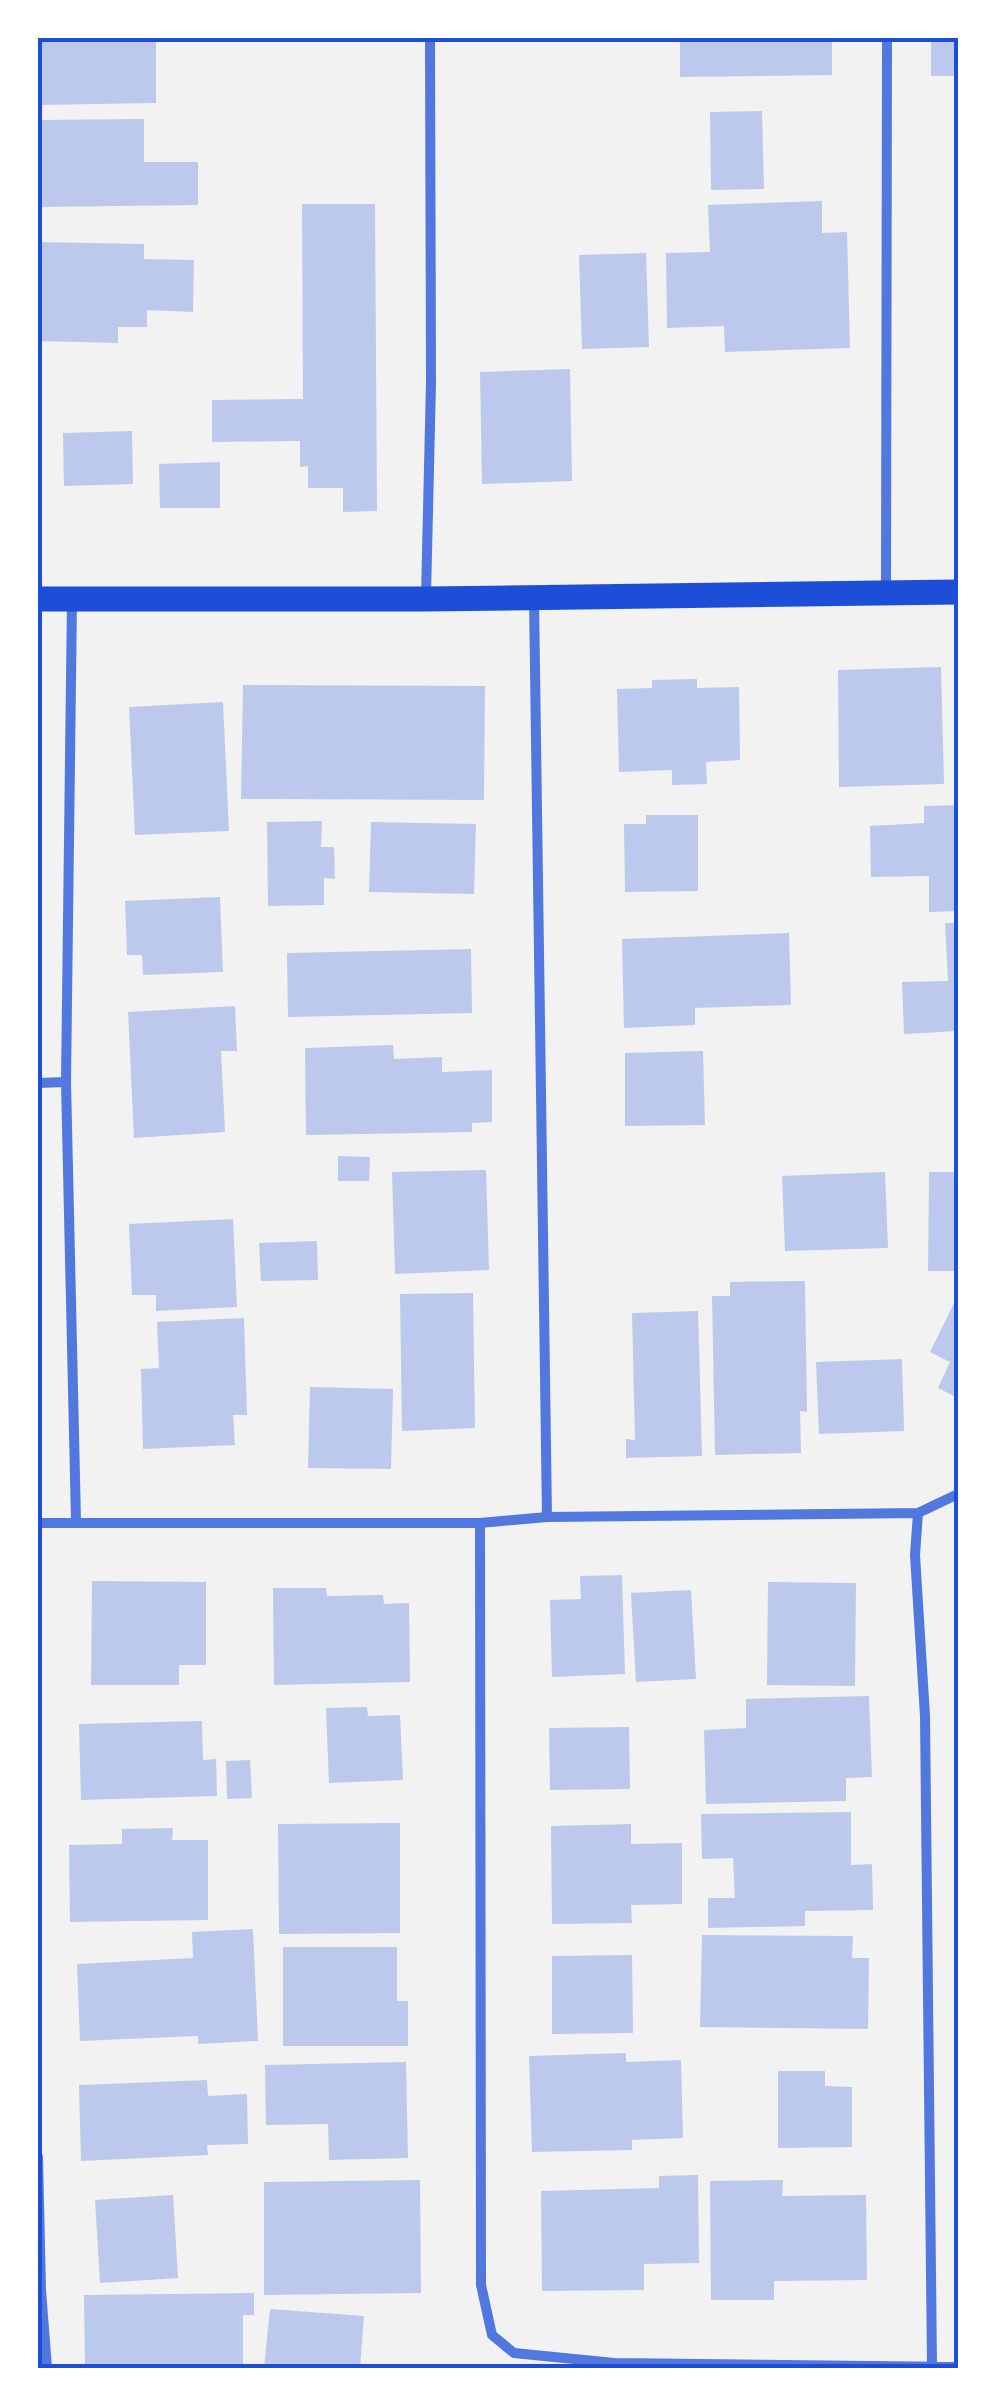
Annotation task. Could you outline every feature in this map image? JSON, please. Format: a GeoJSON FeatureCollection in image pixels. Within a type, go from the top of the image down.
{"type":"FeatureCollection","features":[{"type":"Feature","properties":{"kind":"main road"},"geometry":{"type":"LineString","coordinates":[[38,599],[958,592]]}},
{"type":"Feature","properties":{"kind":"street"},"geometry":{"type":"LineString","coordinates":[[426,599],[431,382],[430,38]]}},
{"type":"Feature","properties":{"kind":"street"},"geometry":{"type":"LineString","coordinates":[[886,593],[887,38]]}},
{"type":"Feature","properties":{"kind":"street"},"geometry":{"type":"LineString","coordinates":[[534,598],[547,1517]]}},
{"type":"Feature","properties":{"kind":"street"},"geometry":{"type":"LineString","coordinates":[[72,599],[66,1082],[76,1521]]}},
{"type":"Feature","properties":{"kind":"street"},"geometry":{"type":"LineString","coordinates":[[38,1083],[66,1082]]}},
{"type":"Feature","properties":{"kind":"street"},"geometry":{"type":"LineString","coordinates":[[38,1523],[480,1523],[547,1517],[918,1513],[958,1494]]}},
{"type":"Feature","properties":{"kind":"street"},"geometry":{"type":"LineString","coordinates":[[918,1513],[915,1555],[925,1716],[932,2367]]}},
{"type":"Feature","properties":{"kind":"street"},"geometry":{"type":"LineString","coordinates":[[480,1523],[481,2285],[492,2335],[514,2353],[614,2363],[958,2367]]}},
{"type":"Feature","properties":{"kind":"street"},"geometry":{"type":"LineString","coordinates":[[38,2157],[40,2290],[47,2368]]}},
{"type":"Feature","properties":{"kind":"building"},"geometry":{"type":"Polygon","coordinates":[[[38,38],[156,38],[156,103],[38,105],[38,38]]]}},
{"type":"Feature","properties":{"kind":"building"},"geometry":{"type":"Polygon","coordinates":[[[680,38],[832,38],[832,75],[680,77],[680,38]]]}},
{"type":"Feature","properties":{"kind":"building"},"geometry":{"type":"Polygon","coordinates":[[[931,38],[958,38],[958,76],[931,76],[931,38]]]}},
{"type":"Feature","properties":{"kind":"building"},"geometry":{"type":"Polygon","coordinates":[[[762,111],[764,189],[711,190],[710,112],[762,111]]]}},
{"type":"Feature","properties":{"kind":"building"},"geometry":{"type":"Polygon","coordinates":[[[144,119],[144,162],[198,162],[198,205],[38,207],[38,120],[144,119]]]}},
{"type":"Feature","properties":{"kind":"building"},"geometry":{"type":"Polygon","coordinates":[[[822,201],[822,233],[847,232],[850,348],[725,352],[724,326],[667,328],[666,253],[710,252],[708,205],[822,201]]]}},
{"type":"Feature","properties":{"kind":"building"},"geometry":{"type":"Polygon","coordinates":[[[302,204],[375,204],[377,511],[343,512],[343,488],[308,488],[308,466],[300,467],[300,441],[212,442],[212,400],[303,399],[302,204]]]}},
{"type":"Feature","properties":{"kind":"building"},"geometry":{"type":"Polygon","coordinates":[[[38,242],[144,244],[144,259],[194,260],[193,312],[147,310],[147,327],[118,327],[118,343],[38,341],[38,242]]]}},
{"type":"Feature","properties":{"kind":"building"},"geometry":{"type":"Polygon","coordinates":[[[646,253],[649,347],[582,349],[579,255],[646,253]]]}},
{"type":"Feature","properties":{"kind":"building"},"geometry":{"type":"Polygon","coordinates":[[[570,369],[572,481],[482,484],[480,372],[570,369]]]}},
{"type":"Feature","properties":{"kind":"building"},"geometry":{"type":"Polygon","coordinates":[[[132,431],[133,484],[64,486],[63,433],[132,431]]]}},
{"type":"Feature","properties":{"kind":"building"},"geometry":{"type":"Polygon","coordinates":[[[220,462],[220,508],[160,508],[159,464],[220,462]]]}},
{"type":"Feature","properties":{"kind":"building"},"geometry":{"type":"Polygon","coordinates":[[[941,667],[944,784],[839,787],[838,670],[941,667]]]}},
{"type":"Feature","properties":{"kind":"building"},"geometry":{"type":"Polygon","coordinates":[[[697,679],[697,688],[739,687],[740,760],[706,762],[707,784],[672,785],[672,770],[619,772],[617,689],[652,688],[652,680],[697,679]]]}},
{"type":"Feature","properties":{"kind":"building"},"geometry":{"type":"Polygon","coordinates":[[[243,685],[485,686],[484,800],[241,799],[243,685]]]}},
{"type":"Feature","properties":{"kind":"building"},"geometry":{"type":"Polygon","coordinates":[[[223,702],[229,831],[135,835],[129,707],[223,702]]]}},
{"type":"Feature","properties":{"kind":"building"},"geometry":{"type":"Polygon","coordinates":[[[958,805],[958,911],[929,912],[929,876],[871,877],[870,826],[924,823],[924,806],[958,805]]]}},
{"type":"Feature","properties":{"kind":"building"},"geometry":{"type":"Polygon","coordinates":[[[646,815],[698,815],[698,891],[625,892],[624,824],[646,824],[646,815]]]}},
{"type":"Feature","properties":{"kind":"building"},"geometry":{"type":"Polygon","coordinates":[[[322,821],[321,847],[334,847],[335,879],[324,878],[324,905],[268,906],[267,822],[322,821]]]}},
{"type":"Feature","properties":{"kind":"building"},"geometry":{"type":"Polygon","coordinates":[[[371,822],[476,824],[474,894],[369,892],[371,822]]]}},
{"type":"Feature","properties":{"kind":"building"},"geometry":{"type":"Polygon","coordinates":[[[220,897],[223,972],[143,975],[142,955],[127,955],[125,901],[220,897]]]}},
{"type":"Feature","properties":{"kind":"building"},"geometry":{"type":"Polygon","coordinates":[[[945,923],[958,923],[958,1031],[904,1034],[902,982],[948,981],[945,923]]]}},
{"type":"Feature","properties":{"kind":"building"},"geometry":{"type":"Polygon","coordinates":[[[789,933],[791,1005],[695,1008],[695,1025],[624,1028],[622,939],[789,933]]]}},
{"type":"Feature","properties":{"kind":"building"},"geometry":{"type":"Polygon","coordinates":[[[471,949],[472,1013],[288,1017],[287,953],[471,949]]]}},
{"type":"Feature","properties":{"kind":"building"},"geometry":{"type":"Polygon","coordinates":[[[235,1006],[237,1051],[221,1051],[225,1132],[134,1138],[128,1012],[235,1006]]]}},
{"type":"Feature","properties":{"kind":"building"},"geometry":{"type":"Polygon","coordinates":[[[393,1045],[394,1059],[442,1057],[442,1072],[492,1070],[492,1122],[472,1123],[472,1132],[306,1135],[305,1048],[393,1045]]]}},
{"type":"Feature","properties":{"kind":"building"},"geometry":{"type":"Polygon","coordinates":[[[703,1051],[705,1125],[625,1126],[625,1053],[703,1051]]]}},
{"type":"Feature","properties":{"kind":"building"},"geometry":{"type":"Polygon","coordinates":[[[338,1156],[370,1157],[369,1181],[338,1181],[338,1156]]]}},
{"type":"Feature","properties":{"kind":"building"},"geometry":{"type":"Polygon","coordinates":[[[486,1170],[489,1270],[395,1274],[392,1172],[486,1170]]]}},
{"type":"Feature","properties":{"kind":"building"},"geometry":{"type":"Polygon","coordinates":[[[885,1172],[888,1248],[785,1251],[782,1176],[885,1172]]]}},
{"type":"Feature","properties":{"kind":"building"},"geometry":{"type":"Polygon","coordinates":[[[929,1172],[958,1172],[958,1271],[928,1271],[929,1172]]]}},
{"type":"Feature","properties":{"kind":"building"},"geometry":{"type":"Polygon","coordinates":[[[233,1219],[237,1307],[156,1311],[156,1295],[132,1295],[129,1224],[233,1219]]]}},
{"type":"Feature","properties":{"kind":"building"},"geometry":{"type":"Polygon","coordinates":[[[317,1241],[318,1280],[261,1281],[259,1243],[317,1241]]]}},
{"type":"Feature","properties":{"kind":"building"},"geometry":{"type":"Polygon","coordinates":[[[805,1281],[807,1412],[800,1411],[801,1453],[715,1455],[712,1296],[730,1296],[730,1282],[805,1281]]]}},
{"type":"Feature","properties":{"kind":"building"},"geometry":{"type":"Polygon","coordinates":[[[473,1293],[475,1428],[402,1431],[400,1294],[473,1293]]]}},
{"type":"Feature","properties":{"kind":"building"},"geometry":{"type":"Polygon","coordinates":[[[958,1295],[958,1398],[938,1388],[950,1362],[930,1352],[958,1295]]]}},
{"type":"Feature","properties":{"kind":"building"},"geometry":{"type":"Polygon","coordinates":[[[698,1311],[702,1456],[626,1458],[626,1439],[635,1440],[632,1313],[698,1311]]]}},
{"type":"Feature","properties":{"kind":"building"},"geometry":{"type":"Polygon","coordinates":[[[244,1318],[247,1415],[233,1415],[235,1445],[143,1449],[141,1369],[159,1368],[157,1322],[244,1318]]]}},
{"type":"Feature","properties":{"kind":"building"},"geometry":{"type":"Polygon","coordinates":[[[902,1359],[904,1431],[819,1434],[816,1362],[902,1359]]]}},
{"type":"Feature","properties":{"kind":"building"},"geometry":{"type":"Polygon","coordinates":[[[310,1387],[393,1389],[391,1469],[308,1468],[310,1387]]]}},
{"type":"Feature","properties":{"kind":"building"},"geometry":{"type":"Polygon","coordinates":[[[622,1575],[625,1674],[552,1677],[550,1600],[581,1599],[580,1576],[622,1575]]]}},
{"type":"Feature","properties":{"kind":"building"},"geometry":{"type":"Polygon","coordinates":[[[92,1581],[206,1582],[206,1665],[179,1665],[179,1685],[91,1685],[92,1581]]]}},
{"type":"Feature","properties":{"kind":"building"},"geometry":{"type":"Polygon","coordinates":[[[768,1582],[856,1583],[855,1686],[767,1685],[768,1582]]]}},
{"type":"Feature","properties":{"kind":"building"},"geometry":{"type":"Polygon","coordinates":[[[273,1588],[326,1588],[327,1596],[383,1595],[384,1604],[409,1603],[410,1682],[274,1685],[273,1588]]]}},
{"type":"Feature","properties":{"kind":"building"},"geometry":{"type":"Polygon","coordinates":[[[691,1590],[696,1679],[636,1682],[631,1593],[691,1590]]]}},
{"type":"Feature","properties":{"kind":"building"},"geometry":{"type":"Polygon","coordinates":[[[869,1696],[872,1777],[846,1778],[846,1801],[706,1804],[704,1730],[746,1728],[746,1699],[869,1696]]]}},
{"type":"Feature","properties":{"kind":"building"},"geometry":{"type":"Polygon","coordinates":[[[367,1707],[368,1716],[400,1715],[403,1780],[329,1783],[326,1708],[367,1707]]]}},
{"type":"Feature","properties":{"kind":"building"},"geometry":{"type":"Polygon","coordinates":[[[202,1721],[203,1760],[216,1759],[217,1796],[81,1800],[79,1724],[202,1721]]]}},
{"type":"Feature","properties":{"kind":"building"},"geometry":{"type":"Polygon","coordinates":[[[629,1727],[630,1789],[550,1790],[549,1728],[629,1727]]]}},
{"type":"Feature","properties":{"kind":"building"},"geometry":{"type":"Polygon","coordinates":[[[250,1760],[252,1798],[227,1799],[226,1761],[250,1760]]]}},
{"type":"Feature","properties":{"kind":"building"},"geometry":{"type":"Polygon","coordinates":[[[851,1812],[851,1865],[872,1864],[873,1910],[805,1911],[805,1926],[708,1928],[708,1898],[735,1898],[733,1858],[702,1859],[701,1814],[851,1812]]]}},
{"type":"Feature","properties":{"kind":"building"},"geometry":{"type":"Polygon","coordinates":[[[400,1823],[400,1933],[279,1934],[278,1824],[400,1823]]]}},
{"type":"Feature","properties":{"kind":"building"},"geometry":{"type":"Polygon","coordinates":[[[631,1824],[631,1844],[682,1843],[682,1904],[631,1905],[632,1923],[552,1924],[551,1826],[631,1824]]]}},
{"type":"Feature","properties":{"kind":"building"},"geometry":{"type":"Polygon","coordinates":[[[173,1828],[172,1840],[208,1840],[208,1920],[70,1922],[69,1845],[122,1844],[122,1829],[173,1828]]]}},
{"type":"Feature","properties":{"kind":"building"},"geometry":{"type":"Polygon","coordinates":[[[253,1929],[258,2041],[198,2044],[198,2036],[80,2041],[77,1964],[193,1958],[192,1932],[253,1929]]]}},
{"type":"Feature","properties":{"kind":"building"},"geometry":{"type":"Polygon","coordinates":[[[702,1935],[853,1936],[852,1958],[869,1958],[868,2029],[700,2027],[702,1935]]]}},
{"type":"Feature","properties":{"kind":"building"},"geometry":{"type":"Polygon","coordinates":[[[283,1947],[397,1947],[397,2001],[408,2001],[408,2046],[283,2046],[283,1947]]]}},
{"type":"Feature","properties":{"kind":"building"},"geometry":{"type":"Polygon","coordinates":[[[632,1955],[633,2033],[552,2034],[552,1956],[632,1955]]]}},
{"type":"Feature","properties":{"kind":"building"},"geometry":{"type":"Polygon","coordinates":[[[626,2053],[626,2062],[681,2060],[683,2138],[632,2140],[632,2150],[532,2152],[529,2056],[626,2053]]]}},
{"type":"Feature","properties":{"kind":"building"},"geometry":{"type":"Polygon","coordinates":[[[406,2062],[408,2158],[329,2160],[328,2124],[266,2125],[265,2065],[406,2062]]]}},
{"type":"Feature","properties":{"kind":"building"},"geometry":{"type":"Polygon","coordinates":[[[778,2071],[825,2071],[825,2086],[852,2087],[852,2147],[778,2148],[778,2071]]]}},
{"type":"Feature","properties":{"kind":"building"},"geometry":{"type":"Polygon","coordinates":[[[207,2080],[208,2096],[247,2094],[248,2144],[207,2145],[208,2155],[81,2161],[79,2085],[207,2080]]]}},
{"type":"Feature","properties":{"kind":"building"},"geometry":{"type":"Polygon","coordinates":[[[698,2175],[699,2263],[644,2264],[644,2290],[542,2291],[541,2191],[659,2188],[659,2176],[698,2175]]]}},
{"type":"Feature","properties":{"kind":"building"},"geometry":{"type":"Polygon","coordinates":[[[420,2180],[421,2293],[264,2295],[264,2182],[420,2180]]]}},
{"type":"Feature","properties":{"kind":"building"},"geometry":{"type":"Polygon","coordinates":[[[783,2180],[782,2196],[866,2195],[867,2280],[774,2281],[774,2300],[711,2300],[710,2181],[783,2180]]]}},
{"type":"Feature","properties":{"kind":"building"},"geometry":{"type":"Polygon","coordinates":[[[173,2195],[178,2278],[100,2283],[95,2200],[173,2195]]]}},
{"type":"Feature","properties":{"kind":"building"},"geometry":{"type":"Polygon","coordinates":[[[254,2293],[254,2315],[243,2315],[243,2368],[85,2368],[84,2295],[254,2293]]]}},
{"type":"Feature","properties":{"kind":"building"},"geometry":{"type":"Polygon","coordinates":[[[270,2309],[364,2316],[360,2368],[264,2368],[270,2309]]]}}]}
